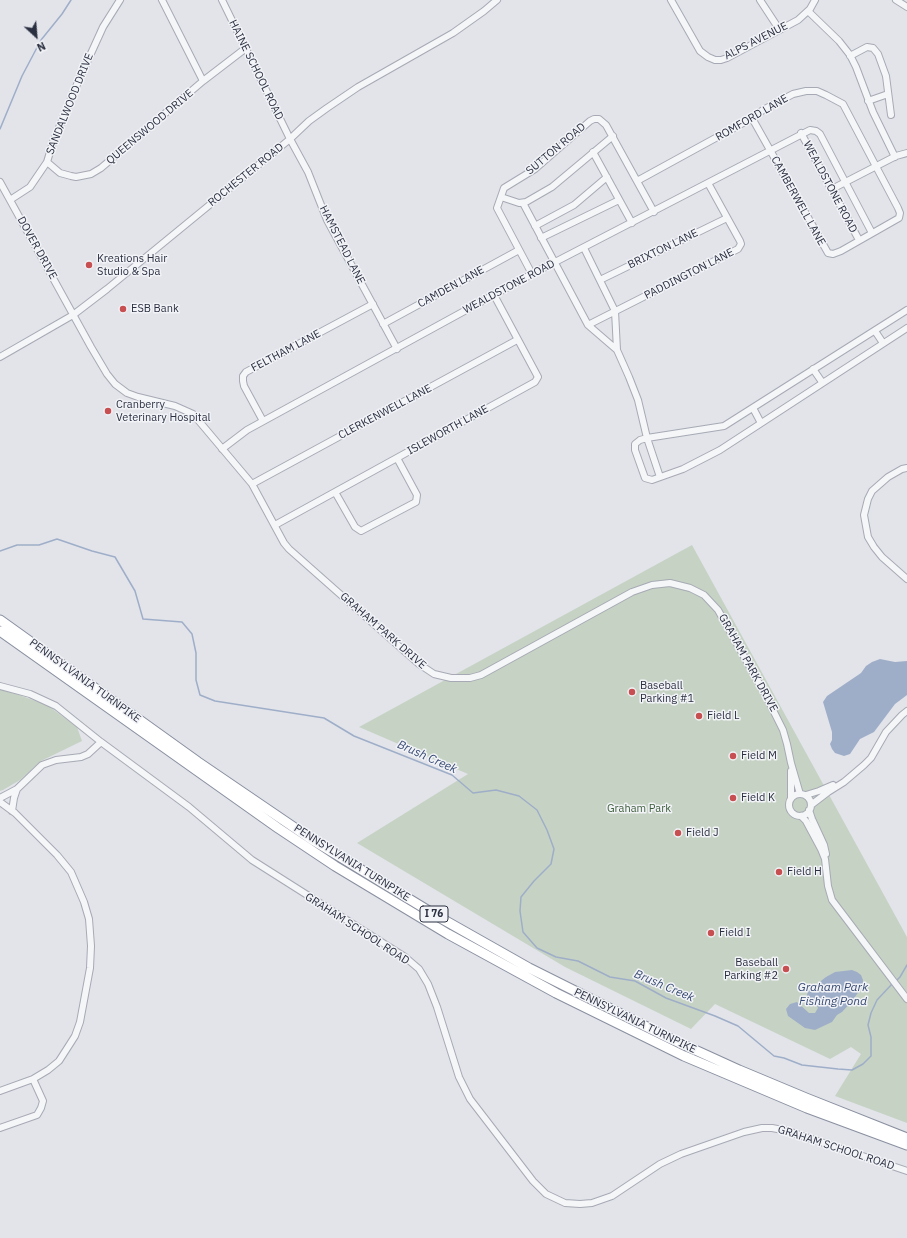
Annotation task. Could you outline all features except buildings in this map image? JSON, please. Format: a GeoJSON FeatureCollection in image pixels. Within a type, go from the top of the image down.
{"type":"FeatureCollection","features":[{"type":"Feature","properties":{"kind":"highway","name":"PENNSYLVANIA TURNPIKE"},"geometry":{"type":"LineString","coordinates":[[0,620],[198,762],[314,841],[437,916],[529,968],[665,1036],[739,1070],[907,1138]]}},
{"type":"Feature","properties":{"kind":"highway","name":"PENNSYLVANIA TURNPIKE"},"geometry":{"type":"LineString","coordinates":[[0,630],[278,828],[335,866],[448,934],[556,993],[684,1056],[807,1108],[907,1145]]}},
{"type":"Feature","properties":{"kind":"street","name":"SANDALWOOD DRIVE"},"geometry":{"type":"LineString","coordinates":[[10,200],[30,187],[47,162],[53,142],[78,82],[103,27],[120,0]]}},
{"type":"Feature","properties":{"kind":"street"},"geometry":{"type":"LineString","coordinates":[[162,0],[203,81]]}},
{"type":"Feature","properties":{"kind":"street","name":"HAINE SCHOOL ROAD"},"geometry":{"type":"LineString","coordinates":[[222,0],[290,139]]}},
{"type":"Feature","properties":{"kind":"street","name":"ROCHESTER ROAD"},"geometry":{"type":"LineString","coordinates":[[0,357],[73,315],[108,289],[290,139],[309,121],[332,104],[358,87],[453,33],[497,0]]}},
{"type":"Feature","properties":{"kind":"street","name":"ALPS AVENUE"},"geometry":{"type":"LineString","coordinates":[[671,0],[700,51],[715,60],[727,58],[798,20],[815,0]]}},
{"type":"Feature","properties":{"kind":"street"},"geometry":{"type":"LineString","coordinates":[[760,0],[779,30]]}},
{"type":"Feature","properties":{"kind":"street"},"geometry":{"type":"LineString","coordinates":[[896,0],[907,7]]}},
{"type":"Feature","properties":{"kind":"street"},"geometry":{"type":"LineString","coordinates":[[808,10],[839,41],[850,56],[856,67],[868,101],[895,157]]}},
{"type":"Feature","properties":{"kind":"street"},"geometry":{"type":"LineString","coordinates":[[850,56],[867,47],[875,50],[886,76],[891,115]]}},
{"type":"Feature","properties":{"kind":"street","name":"QUEENSWOOD DRIVE"},"geometry":{"type":"LineString","coordinates":[[47,162],[60,173],[71,176],[76,177],[92,174],[203,81],[246,48]]}},
{"type":"Feature","properties":{"kind":"street","name":"ROMFORD LANE"},"geometry":{"type":"LineString","coordinates":[[637,181],[793,94],[806,90],[817,91],[842,104],[900,213],[899,218],[859,240]]}},
{"type":"Feature","properties":{"kind":"street"},"geometry":{"type":"LineString","coordinates":[[868,101],[888,94]]}},
{"type":"Feature","properties":{"kind":"street","name":"CAMBERWELL LANE"},"geometry":{"type":"LineString","coordinates":[[752,118],[828,253],[833,254],[841,251],[859,240]]}},
{"type":"Feature","properties":{"kind":"street","name":"SUTTON ROAD"},"geometry":{"type":"LineString","coordinates":[[501,197],[504,188],[535,169],[590,121],[599,119],[606,125],[613,136],[654,212]]}},
{"type":"Feature","properties":{"kind":"street","name":"WEALDSTONE ROAD"},"geometry":{"type":"LineString","coordinates":[[222,449],[242,433],[263,421],[532,274],[810,130],[816,131],[820,134],[872,233]]}},
{"type":"Feature","properties":{"kind":"street","name":"WEALDSTONE ROAD"},"geometry":{"type":"LineString","coordinates":[[801,134],[859,240]]}},
{"type":"Feature","properties":{"kind":"street"},"geometry":{"type":"LineString","coordinates":[[532,274],[499,213],[497,208],[501,197],[523,203],[552,187],[613,136]]}},
{"type":"Feature","properties":{"kind":"street","name":"HAMSTEAD LANE"},"geometry":{"type":"LineString","coordinates":[[290,139],[308,172],[327,220],[397,349]]}},
{"type":"Feature","properties":{"kind":"street"},"geometry":{"type":"LineString","coordinates":[[593,152],[632,223]]}},
{"type":"Feature","properties":{"kind":"street"},"geometry":{"type":"LineString","coordinates":[[832,189],[895,157],[907,153]]}},
{"type":"Feature","properties":{"kind":"street"},"geometry":{"type":"LineString","coordinates":[[535,226],[574,205],[607,178]]}},
{"type":"Feature","properties":{"kind":"street","name":"DOVER DRIVE"},"geometry":{"type":"LineString","coordinates":[[0,182],[73,315]]}},
{"type":"Feature","properties":{"kind":"street","name":"PADDINGTON LANE"},"geometry":{"type":"LineString","coordinates":[[588,325],[738,249],[741,244],[740,241],[708,183]]}},
{"type":"Feature","properties":{"kind":"street"},"geometry":{"type":"LineString","coordinates":[[541,238],[619,200]]}},
{"type":"Feature","properties":{"kind":"street"},"geometry":{"type":"LineString","coordinates":[[523,203],[588,325],[617,350]]}},
{"type":"Feature","properties":{"kind":"street","name":"BRIXTON LANE"},"geometry":{"type":"LineString","coordinates":[[600,280],[727,218]]}},
{"type":"Feature","properties":{"kind":"street"},"geometry":{"type":"LineString","coordinates":[[584,248],[615,311],[617,350],[638,400],[647,438],[660,477]]}},
{"type":"Feature","properties":{"kind":"street","name":"CAMDEN LANE"},"geometry":{"type":"LineString","coordinates":[[383,324],[519,250]]}},
{"type":"Feature","properties":{"kind":"street","name":"ISLEWORTH LANE"},"geometry":{"type":"LineString","coordinates":[[274,525],[535,382],[538,377],[494,295]]}},
{"type":"Feature","properties":{"kind":"street","name":"FELTHAM LANE"},"geometry":{"type":"LineString","coordinates":[[263,421],[244,386],[243,376],[246,372],[373,304]]}},
{"type":"Feature","properties":{"kind":"street"},"geometry":{"type":"LineString","coordinates":[[907,310],[724,426],[640,440],[634,444],[645,478],[652,480],[683,469],[720,450],[822,382],[907,328]]}},
{"type":"Feature","properties":{"kind":"street","name":"GRAHAM PARK DRIVE"},"geometry":{"type":"LineString","coordinates":[[73,315],[107,374],[115,384],[127,393],[138,398],[175,406],[193,414],[252,484],[289,549],[419,664],[434,674],[452,678],[470,678],[481,675],[632,592],[652,584],[670,583],[690,588],[704,596],[718,610],[778,718],[787,744],[791,763],[803,794],[810,801],[812,819],[824,845],[826,853],[825,860],[828,886],[832,900],[907,999]]}},
{"type":"Feature","properties":{"kind":"street"},"geometry":{"type":"LineString","coordinates":[[875,331],[883,343]]}},
{"type":"Feature","properties":{"kind":"street","name":"CLERKENWELL LANE"},"geometry":{"type":"LineString","coordinates":[[252,484],[517,340]]}},
{"type":"Feature","properties":{"kind":"street"},"geometry":{"type":"LineString","coordinates":[[813,369],[822,382]]}},
{"type":"Feature","properties":{"kind":"street"},"geometry":{"type":"LineString","coordinates":[[753,408],[761,422]]}},
{"type":"Feature","properties":{"kind":"street"},"geometry":{"type":"LineString","coordinates":[[335,492],[355,527],[360,531],[416,502],[417,495],[397,458]]}},
{"type":"Feature","properties":{"kind":"street"},"geometry":{"type":"LineString","coordinates":[[907,468],[902,469],[888,477],[872,491],[868,499],[864,515],[868,537],[874,547],[882,557],[907,579]]}},
{"type":"Feature","properties":{"kind":"street","name":"GRAHAM SCHOOL ROAD"},"geometry":{"type":"LineString","coordinates":[[0,686],[30,694],[56,706],[101,742],[189,807],[252,860],[405,957],[419,969],[428,984],[459,1077],[470,1099],[533,1181],[546,1194],[565,1203],[592,1203],[612,1196],[660,1164],[681,1154],[744,1132],[762,1128],[788,1130],[907,1171]]}},
{"type":"Feature","properties":{"kind":"street"},"geometry":{"type":"LineString","coordinates":[[801,816],[806,814],[810,808],[828,792],[844,782],[864,765],[871,758],[886,732],[907,711]]}},
{"type":"Feature","properties":{"kind":"street"},"geometry":{"type":"LineString","coordinates":[[0,798],[17,789],[42,765],[56,760],[81,757],[88,754],[101,742]]}},
{"type":"Feature","properties":{"kind":"street","name":"GRAHAM PARK DRIVE"},"geometry":{"type":"LineString","coordinates":[[791,763],[790,810],[795,815],[801,816],[806,821],[825,860]]}},
{"type":"Feature","properties":{"kind":"street"},"geometry":{"type":"LineString","coordinates":[[791,798],[795,795],[819,791],[851,776]]}},
{"type":"Feature","properties":{"kind":"street"},"geometry":{"type":"LineString","coordinates":[[12,811],[17,789]]}},
{"type":"Feature","properties":{"kind":"street"},"geometry":{"type":"LineString","coordinates":[[0,802],[12,811],[57,855],[71,872],[80,890],[89,920],[91,946],[90,968],[81,1017],[75,1036],[58,1061],[48,1070],[33,1079],[0,1091]]}},
{"type":"Feature","properties":{"kind":"street"},"geometry":{"type":"LineString","coordinates":[[0,1128],[37,1115],[43,1101],[33,1079]]}},
{"type":"Feature","properties":{"kind":"green space","name":"Graham Park"},"geometry":{"type":"Polygon","coordinates":[[[692,545],[907,937],[907,1123],[835,1096],[861,1054],[851,1047],[830,1059],[715,1004],[691,1029],[565,967],[357,843],[468,774],[359,727],[692,545]]]}},
{"type":"Feature","properties":{"kind":"green space"},"geometry":{"type":"Polygon","coordinates":[[[0,690],[47,705],[77,727],[82,741],[41,761],[20,780],[0,791],[0,690]]]}},
{"type":"Feature","properties":{"kind":"water"},"geometry":{"type":"Polygon","coordinates":[[[880,659],[895,662],[907,661],[907,695],[895,704],[874,732],[860,739],[850,754],[844,756],[835,753],[830,744],[832,740],[832,732],[823,702],[827,696],[861,673],[866,666],[880,659]]]}},
{"type":"Feature","properties":{"kind":"water","name":"Graham Park Fishing Pond"},"geometry":{"type":"Polygon","coordinates":[[[852,970],[861,975],[863,985],[853,1000],[842,1012],[837,1015],[832,1022],[815,1030],[805,1028],[788,1016],[786,1009],[790,1004],[797,1002],[809,1013],[815,1013],[818,1008],[816,1004],[809,1001],[807,995],[808,991],[835,972],[852,970]]]}},
{"type":"Feature","properties":{"kind":"waterway"},"geometry":{"type":"LineString","coordinates":[[0,129],[22,76],[41,40],[71,0]]}},
{"type":"Feature","properties":{"kind":"waterway","name":"Brush Creek"},"geometry":{"type":"LineString","coordinates":[[0,551],[17,545],[39,545],[57,539],[115,557],[135,591],[143,619],[182,622],[192,634],[196,653],[196,680],[200,695],[215,701],[324,718],[354,736],[452,775],[473,793],[496,790],[519,796],[537,810],[554,849],[551,864],[521,897],[520,911],[523,932],[537,948],[556,957],[578,961],[610,977],[635,981],[666,998],[738,1026],[774,1056],[802,1065],[838,1069],[852,1070],[863,1064],[871,1056],[871,1037],[868,1025],[871,1013],[877,1000],[892,984]]}},
{"type":"Feature","properties":{"kind":"waterway","name":"Brush Creek"},"geometry":{"type":"LineString","coordinates":[[895,982],[900,977],[907,965]]}},
{"type":"Feature","properties":{"kind":"place","name":"Kreations Hair Studio & Spa"},"geometry":{"type":"Point","coordinates":[89,265]}},
{"type":"Feature","properties":{"kind":"place","name":"ESB Bank"},"geometry":{"type":"Point","coordinates":[123,309]}},
{"type":"Feature","properties":{"kind":"place","name":"Cranberry Veterinary Hospital"},"geometry":{"type":"Point","coordinates":[108,411]}},
{"type":"Feature","properties":{"kind":"place","name":"Baseball Parking #1"},"geometry":{"type":"Point","coordinates":[632,692]}},
{"type":"Feature","properties":{"kind":"place","name":"Field L"},"geometry":{"type":"Point","coordinates":[699,716]}},
{"type":"Feature","properties":{"kind":"place","name":"Field M"},"geometry":{"type":"Point","coordinates":[733,756]}},
{"type":"Feature","properties":{"kind":"place","name":"Field K"},"geometry":{"type":"Point","coordinates":[733,798]}},
{"type":"Feature","properties":{"kind":"place","name":"Field J"},"geometry":{"type":"Point","coordinates":[678,833]}},
{"type":"Feature","properties":{"kind":"place","name":"Field H"},"geometry":{"type":"Point","coordinates":[779,872]}},
{"type":"Feature","properties":{"kind":"place","name":"Field I"},"geometry":{"type":"Point","coordinates":[711,933]}},
{"type":"Feature","properties":{"kind":"place","name":"Baseball Parking #2"},"geometry":{"type":"Point","coordinates":[786,969]}}]}
